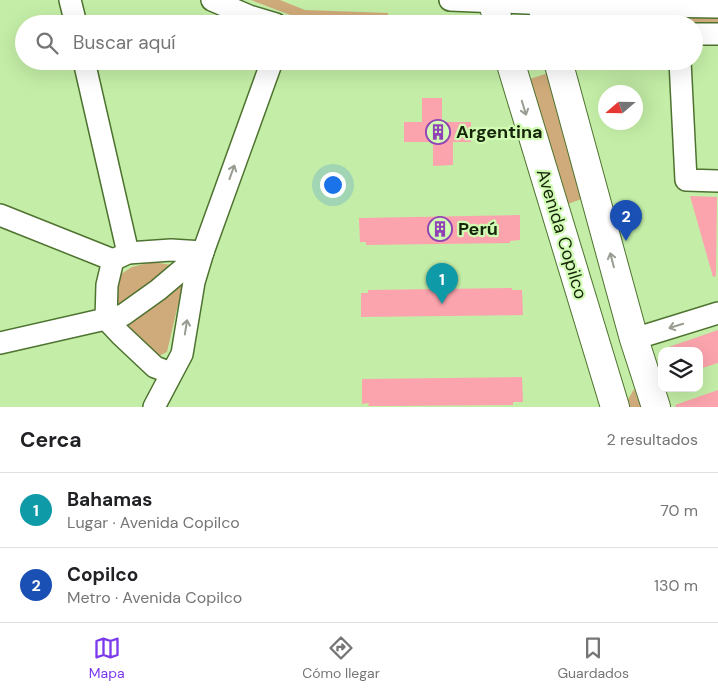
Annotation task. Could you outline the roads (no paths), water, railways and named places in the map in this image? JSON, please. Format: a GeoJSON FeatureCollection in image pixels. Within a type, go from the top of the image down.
{"type":"FeatureCollection","features":[{"type":"Feature","properties":{"kind":"main road","name":"Avenida Copilco"},"geometry":{"type":"LineString","coordinates":[[513,70],[611,395]]}},
{"type":"Feature","properties":{"kind":"main road"},"geometry":{"type":"LineString","coordinates":[[560,70],[634,339],[656,407]]}},
{"type":"Feature","properties":{"kind":"main road"},"geometry":{"type":"LineString","coordinates":[[583,304],[591,314],[597,316],[609,314],[617,306],[620,288]]}},
{"type":"Feature","properties":{"kind":"main road"},"geometry":{"type":"LineString","coordinates":[[611,395],[612,342],[616,337],[623,337],[626,340],[642,382],[656,407]]}},
{"type":"Feature","properties":{"kind":"street"},"geometry":{"type":"LineString","coordinates":[[70,0],[74,15]]}},
{"type":"Feature","properties":{"kind":"street"},"geometry":{"type":"LineString","coordinates":[[212,0],[248,15]]}},
{"type":"Feature","properties":{"kind":"street"},"geometry":{"type":"LineString","coordinates":[[450,0],[494,8],[543,9],[574,6],[596,14],[718,7]]}},
{"type":"Feature","properties":{"kind":"street"},"geometry":{"type":"LineString","coordinates":[[703,34],[718,34]]}},
{"type":"Feature","properties":{"kind":"street"},"geometry":{"type":"LineString","coordinates":[[86,70],[120,256],[106,285],[106,319],[155,368],[171,373]]}},
{"type":"Feature","properties":{"kind":"street"},"geometry":{"type":"LineString","coordinates":[[154,407],[182,354],[194,282],[203,252],[269,70]]}},
{"type":"Feature","properties":{"kind":"street"},"geometry":{"type":"LineString","coordinates":[[680,70],[686,180],[718,181]]}},
{"type":"Feature","properties":{"kind":"street"},"geometry":{"type":"LineString","coordinates":[[0,214],[120,256],[171,250],[203,252]]}},
{"type":"Feature","properties":{"kind":"street"},"geometry":{"type":"LineString","coordinates":[[0,343],[124,315],[158,290],[203,252]]}},
{"type":"Feature","properties":{"kind":"street"},"geometry":{"type":"LineString","coordinates":[[634,339],[718,313]]}},
{"type":"Feature","properties":{"kind":"place","name":"Argentina"},"geometry":{"type":"Point","coordinates":[438,132]}},
{"type":"Feature","properties":{"kind":"place","name":"Perú"},"geometry":{"type":"Point","coordinates":[440,229]}},
{"type":"Feature","properties":{"kind":"place","name":"Copilco"},"geometry":{"type":"Point","coordinates":[626,241]}},
{"type":"Feature","properties":{"kind":"place","name":"Bahamas"},"geometry":{"type":"Point","coordinates":[442,304]}}]}
